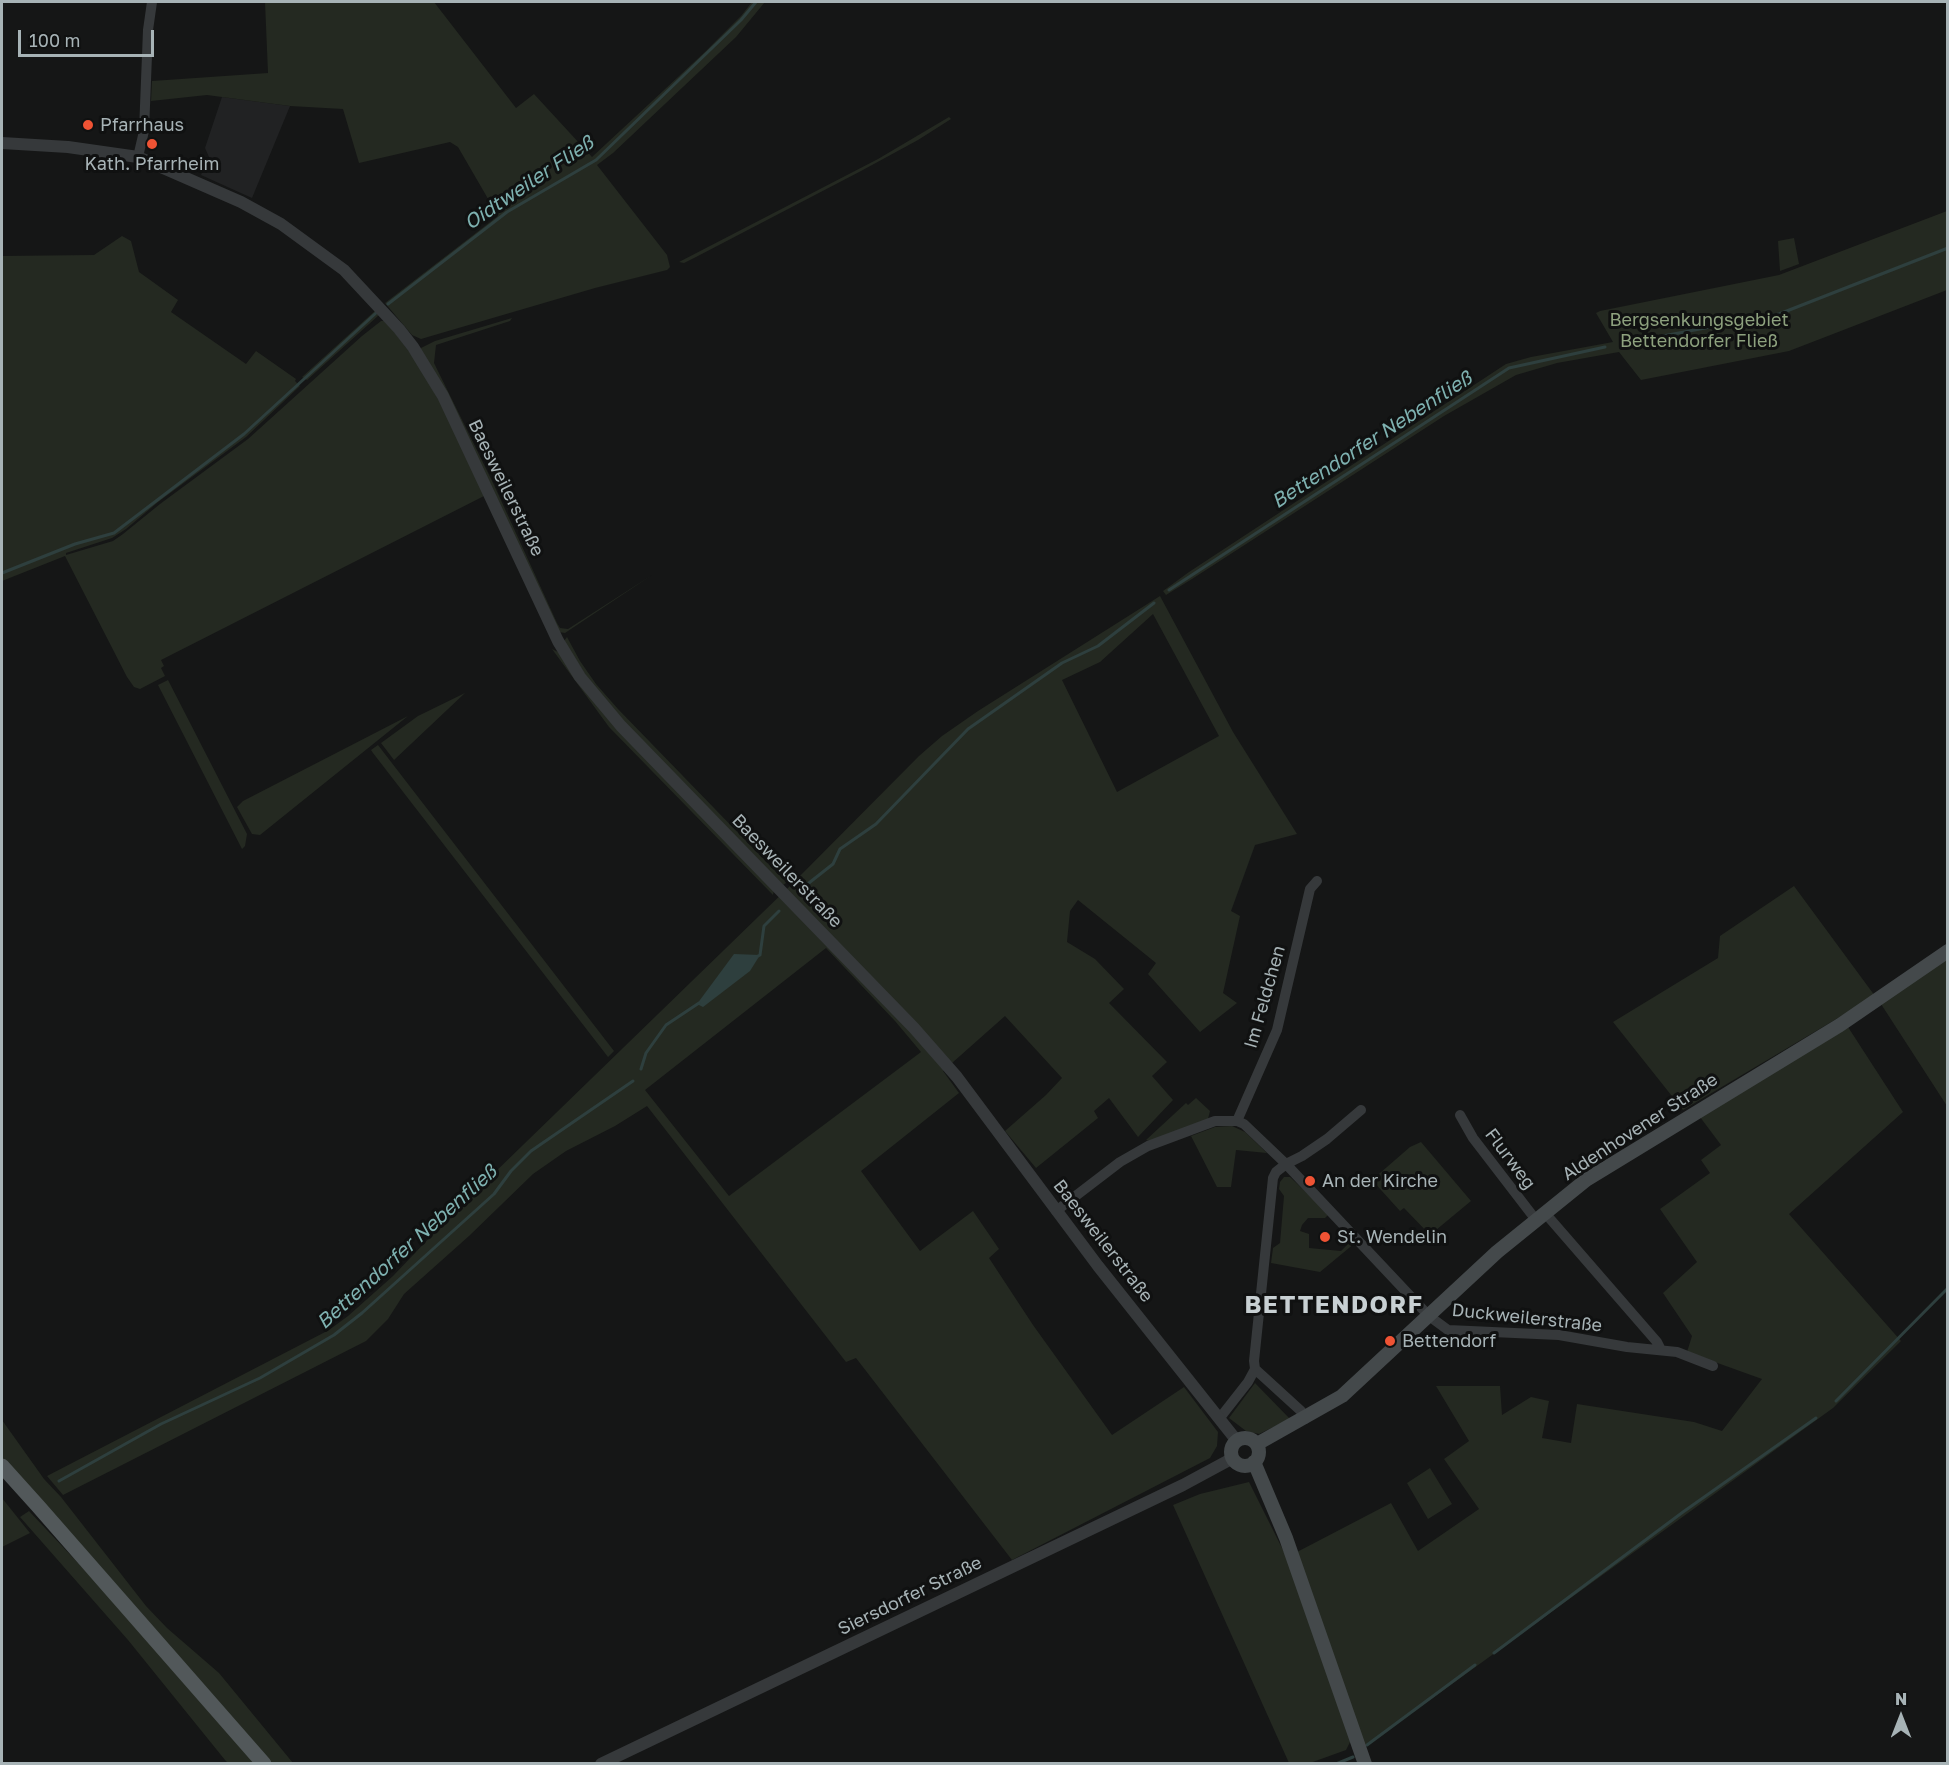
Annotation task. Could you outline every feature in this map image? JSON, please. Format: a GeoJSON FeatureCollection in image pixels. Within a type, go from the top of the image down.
{"type":"FeatureCollection","features":[{"type":"Feature","properties":{"kind":"main road","name":"Aldenhovener Straße"},"geometry":{"type":"LineString","coordinates":[[1257,1444],[1305,1419],[1342,1396],[1497,1252],[1586,1180],[1840,1025],[1947,951]]}},
{"type":"Feature","properties":{"kind":"main road"},"geometry":{"type":"LineString","coordinates":[[1248,1438],[1257,1444],[1259,1454],[1254,1462],[1242,1465],[1233,1458],[1232,1447],[1237,1441],[1248,1438]]}},
{"type":"Feature","properties":{"kind":"main road"},"geometry":{"type":"LineString","coordinates":[[1254,1462],[1286,1538],[1365,1764]]}},
{"type":"Feature","properties":{"kind":"main road"},"geometry":{"type":"LineString","coordinates":[[2,1467],[264,1764]]}},
{"type":"Feature","properties":{"kind":"street"},"geometry":{"type":"LineString","coordinates":[[138,157],[144,131],[148,30],[152,2]]}},
{"type":"Feature","properties":{"kind":"street","name":"Baesweilerstraße"},"geometry":{"type":"LineString","coordinates":[[2,143],[68,147],[138,157],[241,202],[281,224],[344,270],[385,312],[413,347],[443,396],[558,641],[580,677],[621,726],[914,1028],[957,1077],[1056,1210],[1237,1441]]}},
{"type":"Feature","properties":{"kind":"street","name":"Im Feldchen"},"geometry":{"type":"LineString","coordinates":[[1237,1121],[1277,1030],[1310,889],[1317,881]]}},
{"type":"Feature","properties":{"kind":"street"},"geometry":{"type":"LineString","coordinates":[[1305,1419],[1301,1411],[1256,1370],[1254,1361],[1273,1178],[1276,1172],[1286,1164],[1327,1139],[1362,1110]]}},
{"type":"Feature","properties":{"kind":"street","name":"Flurweg"},"geometry":{"type":"LineString","coordinates":[[1461,1115],[1473,1138],[1541,1216]]}},
{"type":"Feature","properties":{"kind":"street"},"geometry":{"type":"LineString","coordinates":[[1056,1210],[1120,1162],[1148,1146],[1215,1121],[1237,1121],[1244,1124],[1286,1164],[1429,1316]]}},
{"type":"Feature","properties":{"kind":"street","name":"Duckweilerstraße"},"geometry":{"type":"LineString","coordinates":[[1541,1216],[1661,1350]]}},
{"type":"Feature","properties":{"kind":"street","name":"Duckweilerstraße"},"geometry":{"type":"LineString","coordinates":[[1429,1316],[1448,1330],[1559,1335],[1677,1352],[1713,1366]]}},
{"type":"Feature","properties":{"kind":"street"},"geometry":{"type":"LineString","coordinates":[[1219,1419],[1256,1370]]}},
{"type":"Feature","properties":{"kind":"street","name":"Siersdorfer Straße"},"geometry":{"type":"LineString","coordinates":[[601,1764],[1183,1485],[1233,1458]]}},
{"type":"Feature","properties":{"kind":"shaded area"},"geometry":{"type":"Polygon","coordinates":[[[222,97],[290,106],[252,198],[201,175],[209,157],[205,148],[222,97]]]}},
{"type":"Feature","properties":{"kind":"shaded area"},"geometry":{"type":"Polygon","coordinates":[[[734,954],[760,955],[750,971],[703,1007],[697,1004],[734,954]]]}},
{"type":"Feature","properties":{"kind":"green space"},"geometry":{"type":"Polygon","coordinates":[[[265,2],[434,2],[516,108],[534,94],[592,157],[706,51],[752,2],[765,2],[736,37],[613,153],[597,165],[667,255],[670,267],[667,270],[595,288],[421,339],[412,335],[385,303],[498,216],[458,147],[450,142],[359,163],[343,109],[290,106],[207,95],[151,101],[152,81],[268,73],[265,2]]]}},
{"type":"Feature","properties":{"kind":"green space"},"geometry":{"type":"Polygon","coordinates":[[[949,117],[951,119],[918,140],[861,171],[684,263],[679,262],[878,159],[949,117]]]}},
{"type":"Feature","properties":{"kind":"green space","name":"Bergsenkungsgebiet Bettendorfer Fließ"},"geometry":{"type":"Polygon","coordinates":[[[1947,211],[1947,290],[1789,351],[1641,380],[1619,352],[1557,363],[1516,375],[1444,416],[1166,595],[1163,591],[1506,364],[1531,357],[1613,342],[1596,313],[1600,311],[1779,275],[1947,211]]]}},
{"type":"Feature","properties":{"kind":"green space"},"geometry":{"type":"Polygon","coordinates":[[[122,236],[131,241],[139,272],[178,300],[171,312],[246,364],[256,351],[296,379],[295,381],[300,386],[246,437],[158,502],[126,529],[112,538],[66,553],[66,555],[113,541],[123,534],[248,439],[381,321],[393,330],[419,365],[438,399],[441,400],[486,495],[161,660],[164,666],[161,668],[165,676],[140,689],[134,687],[127,677],[65,556],[2,581],[2,256],[94,255],[122,236]]]}},
{"type":"Feature","properties":{"kind":"green space"},"geometry":{"type":"Polygon","coordinates":[[[1794,238],[1799,264],[1780,271],[1778,241],[1794,238]]]}},
{"type":"Feature","properties":{"kind":"green space"},"geometry":{"type":"Polygon","coordinates":[[[376,310],[379,315],[307,380],[302,377],[376,310]]]}},
{"type":"Feature","properties":{"kind":"green space"},"geometry":{"type":"Polygon","coordinates":[[[512,318],[510,321],[436,345],[434,363],[494,485],[557,623],[560,628],[568,629],[652,575],[565,633],[559,632],[419,349],[435,341],[512,318]]]}},
{"type":"Feature","properties":{"kind":"green space"},"geometry":{"type":"Polygon","coordinates":[[[1160,596],[1233,732],[1297,834],[1255,845],[1231,911],[1240,916],[1223,993],[1237,1003],[1200,1032],[1148,974],[1156,963],[1078,900],[1070,911],[1067,942],[1095,959],[1124,989],[1109,1003],[1167,1062],[1152,1076],[1173,1100],[1138,1137],[1109,1098],[1094,1111],[1098,1118],[1036,1168],[1005,1131],[1062,1078],[1005,1016],[943,1071],[959,1093],[861,1171],[920,1251],[973,1211],[999,1249],[989,1258],[1033,1325],[1112,1435],[1184,1387],[1218,1432],[1217,1446],[1210,1458],[1012,1560],[856,1358],[846,1362],[647,1106],[615,1126],[566,1151],[533,1174],[469,1236],[404,1294],[388,1319],[366,1341],[63,1495],[47,1476],[329,1330],[348,1316],[393,1276],[456,1210],[792,884],[919,756],[942,736],[1160,596]],[[1153,614],[1100,662],[1062,680],[1117,792],[1219,736],[1153,614]],[[826,948],[645,1090],[729,1196],[921,1052],[826,948]]]}},
{"type":"Feature","properties":{"kind":"green space"},"geometry":{"type":"Polygon","coordinates":[[[567,637],[596,684],[618,709],[779,875],[784,879],[795,874],[786,883],[783,885],[617,715],[593,687],[564,641],[567,637]]]}},
{"type":"Feature","properties":{"kind":"green space"},"geometry":{"type":"Polygon","coordinates":[[[552,649],[560,653],[774,890],[773,895],[609,727],[552,649]]]}},
{"type":"Feature","properties":{"kind":"green space"},"geometry":{"type":"Polygon","coordinates":[[[168,680],[247,834],[245,846],[242,849],[158,685],[168,680]]]}},
{"type":"Feature","properties":{"kind":"green space"},"geometry":{"type":"Polygon","coordinates":[[[465,693],[394,760],[381,743],[418,716],[465,693]]]}},
{"type":"Feature","properties":{"kind":"green space"},"geometry":{"type":"Polygon","coordinates":[[[408,716],[260,835],[252,834],[237,807],[243,801],[408,716]]]}},
{"type":"Feature","properties":{"kind":"green space"},"geometry":{"type":"Polygon","coordinates":[[[378,745],[614,1051],[608,1057],[373,753],[371,750],[378,745]]]}},
{"type":"Feature","properties":{"kind":"green space"},"geometry":{"type":"Polygon","coordinates":[[[1794,886],[1875,996],[1683,1110],[1613,1022],[1718,958],[1720,936],[1794,886]]]}},
{"type":"Feature","properties":{"kind":"green space"},"geometry":{"type":"Polygon","coordinates":[[[1947,959],[1947,1106],[1881,1004],[1947,959]]]}},
{"type":"Feature","properties":{"kind":"green space"},"geometry":{"type":"Polygon","coordinates":[[[1848,1027],[1903,1112],[1789,1214],[1901,1341],[1833,1408],[1365,1747],[1297,1552],[1391,1503],[1418,1551],[1479,1509],[1444,1459],[1469,1441],[1436,1386],[1500,1386],[1502,1415],[1531,1397],[1549,1401],[1542,1438],[1571,1443],[1577,1404],[1694,1422],[1722,1431],[1762,1379],[1687,1352],[1692,1336],[1663,1293],[1697,1262],[1660,1209],[1710,1173],[1701,1160],[1721,1145],[1700,1117],[1848,1027]]]}},
{"type":"Feature","properties":{"kind":"green space"},"geometry":{"type":"Polygon","coordinates":[[[1196,1098],[1210,1111],[1208,1119],[1150,1141],[1146,1140],[1186,1103],[1188,1105],[1196,1098]]]}},
{"type":"Feature","properties":{"kind":"green space"},"geometry":{"type":"Polygon","coordinates":[[[1232,1126],[1245,1132],[1267,1153],[1236,1150],[1231,1187],[1217,1187],[1191,1136],[1215,1127],[1232,1126]]]}},
{"type":"Feature","properties":{"kind":"green space"},"geometry":{"type":"Polygon","coordinates":[[[1421,1142],[1471,1201],[1430,1235],[1404,1208],[1400,1211],[1372,1180],[1410,1147],[1421,1142]]]}},
{"type":"Feature","properties":{"kind":"green space"},"geometry":{"type":"Polygon","coordinates":[[[1284,1177],[1290,1177],[1329,1214],[1325,1218],[1308,1218],[1302,1225],[1300,1231],[1309,1234],[1309,1248],[1341,1251],[1347,1245],[1344,1237],[1347,1235],[1355,1243],[1320,1272],[1271,1263],[1273,1248],[1280,1243],[1284,1196],[1279,1189],[1284,1177]]]}},
{"type":"Feature","properties":{"kind":"green space"},"geometry":{"type":"Polygon","coordinates":[[[1255,1383],[1290,1419],[1259,1434],[1246,1431],[1229,1418],[1255,1383]]]}},
{"type":"Feature","properties":{"kind":"green space"},"geometry":{"type":"Polygon","coordinates":[[[2,1420],[44,1479],[61,1497],[146,1606],[167,1628],[219,1673],[293,1763],[269,1763],[2,1459],[2,1420]]]}},
{"type":"Feature","properties":{"kind":"green space"},"geometry":{"type":"Polygon","coordinates":[[[1430,1468],[1452,1504],[1428,1519],[1407,1483],[1430,1468]]]}},
{"type":"Feature","properties":{"kind":"green space"},"geometry":{"type":"Polygon","coordinates":[[[1249,1482],[1285,1554],[1351,1740],[1346,1750],[1310,1763],[1289,1763],[1173,1505],[1200,1494],[1249,1482]]]}},
{"type":"Feature","properties":{"kind":"green space"},"geometry":{"type":"Polygon","coordinates":[[[2,1498],[30,1533],[2,1547],[2,1498]]]}},
{"type":"Feature","properties":{"kind":"green space"},"geometry":{"type":"Polygon","coordinates":[[[29,1511],[95,1581],[254,1763],[228,1763],[225,1760],[128,1640],[20,1517],[29,1511]]]}},
{"type":"Feature","properties":{"kind":"waterway","name":"Oidtweiler Fließ"},"geometry":{"type":"LineString","coordinates":[[388,304],[507,212],[596,160],[741,20],[756,2]]}},
{"type":"Feature","properties":{"kind":"waterway","name":"Bettendorfer Nebenfließ"},"geometry":{"type":"LineString","coordinates":[[1626,343],[1779,314],[1948,248]]}},
{"type":"Feature","properties":{"kind":"waterway","name":"Oidtweiler Fließ"},"geometry":{"type":"LineString","coordinates":[[2,573],[75,544],[114,533],[244,434],[376,313]]}},
{"type":"Feature","properties":{"kind":"waterway","name":"Bettendorfer Nebenfließ"},"geometry":{"type":"LineString","coordinates":[[1169,590],[1509,368],[1605,347]]}},
{"type":"Feature","properties":{"kind":"waterway","name":"Bettendorfer Nebenfließ"},"geometry":{"type":"LineString","coordinates":[[800,890],[833,864],[840,849],[876,824],[968,729],[1062,663],[1098,646],[1154,603]]}},
{"type":"Feature","properties":{"kind":"waterway","name":"Bettendorfer Nebenfließ"},"geometry":{"type":"LineString","coordinates":[[758,956],[764,926],[779,911]]}},
{"type":"Feature","properties":{"kind":"waterway","name":"Bettendorfer Nebenfließ"},"geometry":{"type":"LineString","coordinates":[[641,1069],[646,1053],[666,1025],[699,1003]]}},
{"type":"Feature","properties":{"kind":"waterway","name":"Bettendorfer Nebenfließ"},"geometry":{"type":"LineString","coordinates":[[59,1481],[161,1424],[260,1378],[334,1335],[362,1313],[494,1194],[511,1171],[531,1151],[633,1081]]}},
{"type":"Feature","properties":{"kind":"waterway"},"geometry":{"type":"LineString","coordinates":[[1836,1401],[1948,1288]]}},
{"type":"Feature","properties":{"kind":"waterway"},"geometry":{"type":"LineString","coordinates":[[1494,1653],[1683,1512],[1816,1418]]}},
{"type":"Feature","properties":{"kind":"waterway"},"geometry":{"type":"LineString","coordinates":[[1367,1745],[1475,1665]]}},
{"type":"Feature","properties":{"kind":"waterway"},"geometry":{"type":"LineString","coordinates":[[1336,1764],[1353,1757]]}},
{"type":"Feature","properties":{"kind":"place","name":"Pfarrhaus"},"geometry":{"type":"Point","coordinates":[88,125]}},
{"type":"Feature","properties":{"kind":"place","name":"Kath. Pfarrheim"},"geometry":{"type":"Point","coordinates":[152,144]}},
{"type":"Feature","properties":{"kind":"place","name":"An der Kirche"},"geometry":{"type":"Point","coordinates":[1310,1181]}},
{"type":"Feature","properties":{"kind":"place","name":"St. Wendelin"},"geometry":{"type":"Point","coordinates":[1325,1237]}},
{"type":"Feature","properties":{"kind":"place","name":"Bettendorf"},"geometry":{"type":"Point","coordinates":[1390,1341]}},
{"type":"Feature","properties":{"kind":"district","name":"BETTENDORF"},"geometry":{"type":"Point","coordinates":[1334,1305]}}]}
